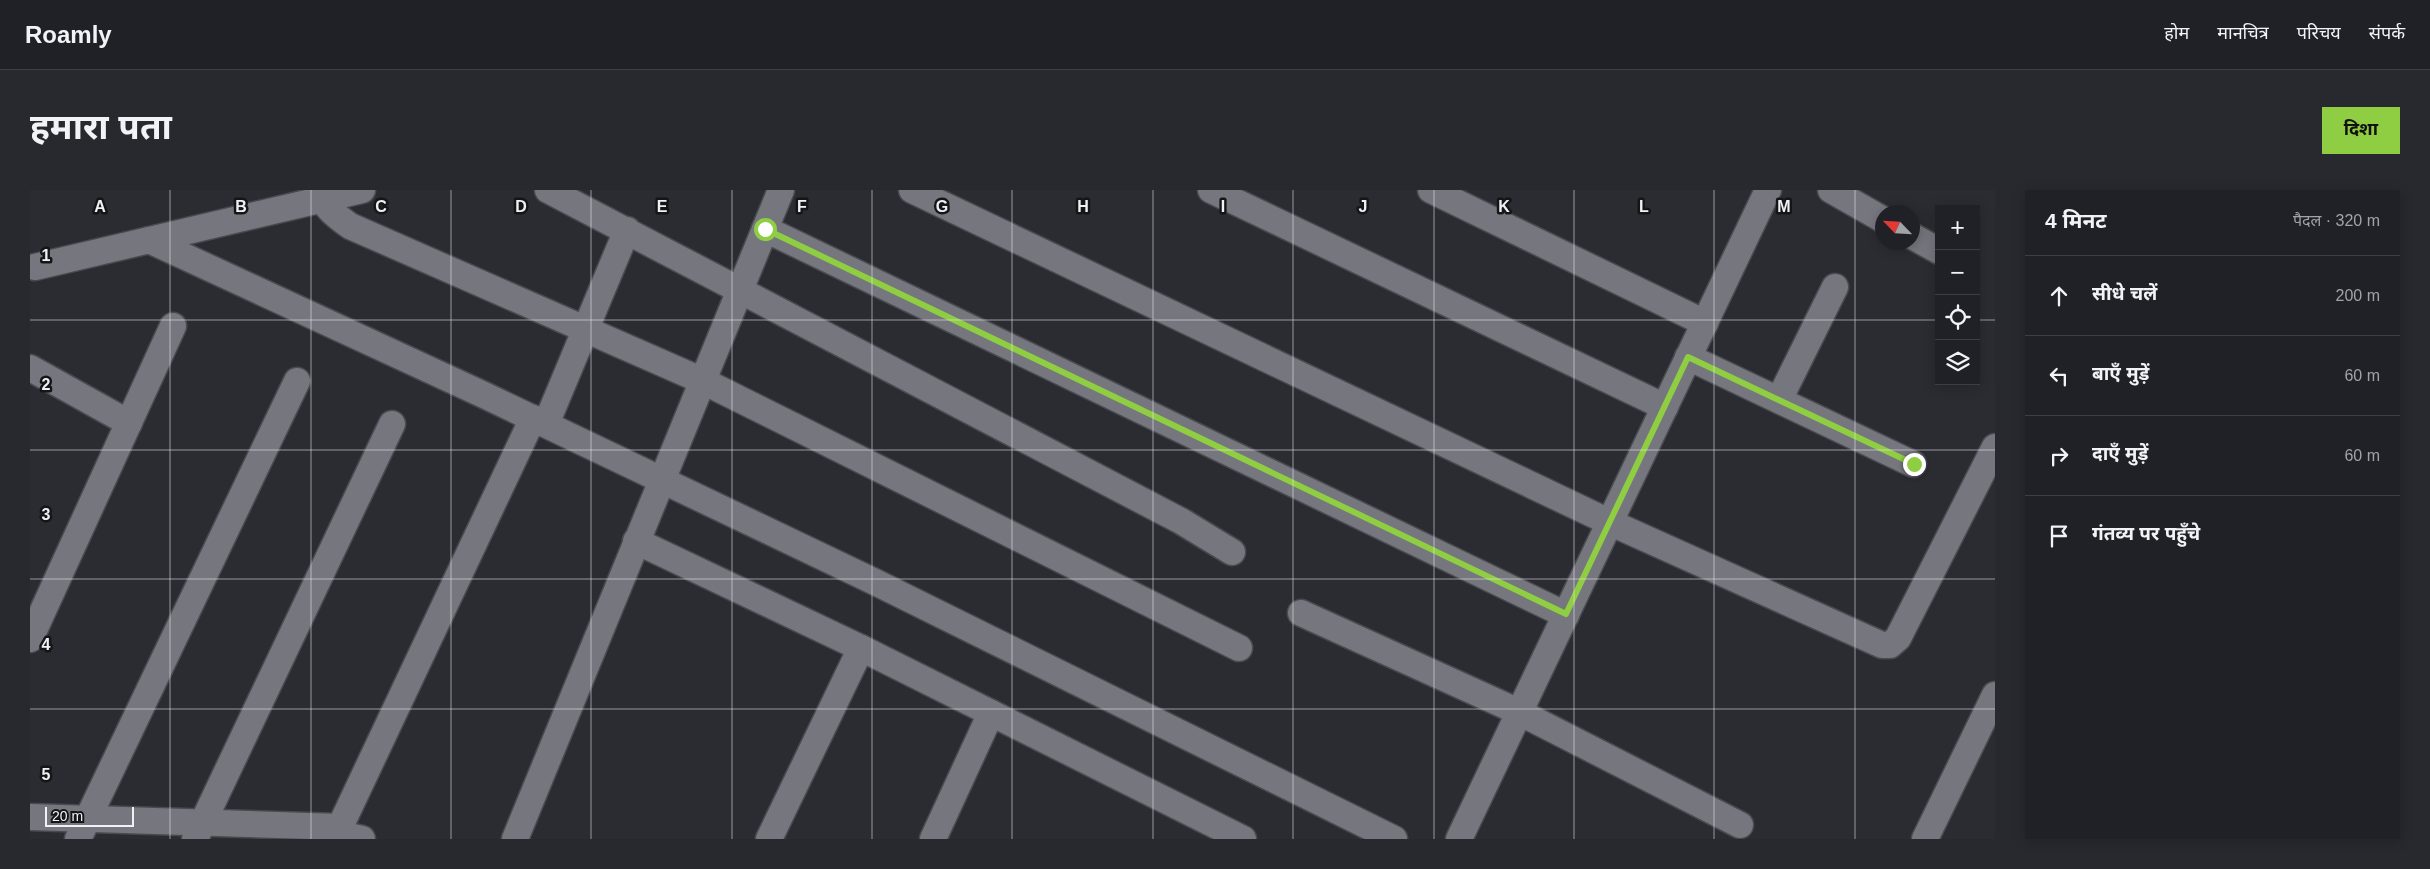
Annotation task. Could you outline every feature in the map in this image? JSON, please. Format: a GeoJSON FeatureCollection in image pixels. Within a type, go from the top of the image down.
{"type":"FeatureCollection","features":[{"type":"Feature","properties":{"kind":"street"},"geometry":{"type":"LineString","coordinates":[[35,267],[149,240],[320,195],[362,190]]}},
{"type":"Feature","properties":{"kind":"street"},"geometry":{"type":"LineString","coordinates":[[548,190],[1181,521],[1232,552]]}},
{"type":"Feature","properties":{"kind":"street"},"geometry":{"type":"LineString","coordinates":[[912,190],[1609,522],[1882,645],[1890,646],[1898,638],[1995,447]]}},
{"type":"Feature","properties":{"kind":"street"},"geometry":{"type":"LineString","coordinates":[[1211,190],[1665,407]]}},
{"type":"Feature","properties":{"kind":"street"},"geometry":{"type":"LineString","coordinates":[[1431,190],[1705,323]]}},
{"type":"Feature","properties":{"kind":"street"},"geometry":{"type":"LineString","coordinates":[[1459,839],[1768,190]]}},
{"type":"Feature","properties":{"kind":"street"},"geometry":{"type":"LineString","coordinates":[[1831,190],[1875,215]]}},
{"type":"Feature","properties":{"kind":"street"},"geometry":{"type":"LineString","coordinates":[[515,839],[765,229],[773,193]]}},
{"type":"Feature","properties":{"kind":"street"},"geometry":{"type":"LineString","coordinates":[[320,195],[333,214],[350,226],[702,381],[1239,648]]}},
{"type":"Feature","properties":{"kind":"street"},"geometry":{"type":"LineString","coordinates":[[765,229],[1566,614]]}},
{"type":"Feature","properties":{"kind":"street"},"geometry":{"type":"LineString","coordinates":[[30,817],[83,829],[342,835],[540,421],[586,330],[627,230]]}},
{"type":"Feature","properties":{"kind":"street"},"geometry":{"type":"LineString","coordinates":[[149,240],[540,421],[875,582],[1394,839]]}},
{"type":"Feature","properties":{"kind":"street"},"geometry":{"type":"LineString","coordinates":[[1920,240],[1937,250]]}},
{"type":"Feature","properties":{"kind":"street"},"geometry":{"type":"LineString","coordinates":[[1779,400],[1836,286]]}},
{"type":"Feature","properties":{"kind":"street"},"geometry":{"type":"LineString","coordinates":[[30,639],[173,326]]}},
{"type":"Feature","properties":{"kind":"street"},"geometry":{"type":"LineString","coordinates":[[1688,357],[1914,464]]}},
{"type":"Feature","properties":{"kind":"street"},"geometry":{"type":"LineString","coordinates":[[32,375],[129,423]]}},
{"type":"Feature","properties":{"kind":"street"},"geometry":{"type":"LineString","coordinates":[[83,829],[297,382]]}},
{"type":"Feature","properties":{"kind":"street"},"geometry":{"type":"LineString","coordinates":[[199,831],[392,424]]}},
{"type":"Feature","properties":{"kind":"street"},"geometry":{"type":"LineString","coordinates":[[636,541],[860,648],[1243,839]]}},
{"type":"Feature","properties":{"kind":"street"},"geometry":{"type":"LineString","coordinates":[[1301,613],[1519,712],[1740,825]]}},
{"type":"Feature","properties":{"kind":"street"},"geometry":{"type":"LineString","coordinates":[[769,839],[860,648]]}},
{"type":"Feature","properties":{"kind":"street"},"geometry":{"type":"LineString","coordinates":[[1925,839],[1995,695]]}},
{"type":"Feature","properties":{"kind":"street"},"geometry":{"type":"LineString","coordinates":[[934,839],[991,713]]}},
{"type":"Feature","properties":{"kind":"route"},"geometry":{"type":"LineString","coordinates":[[765,229],[1566,614],[1688,357],[1914,464]]}}]}
